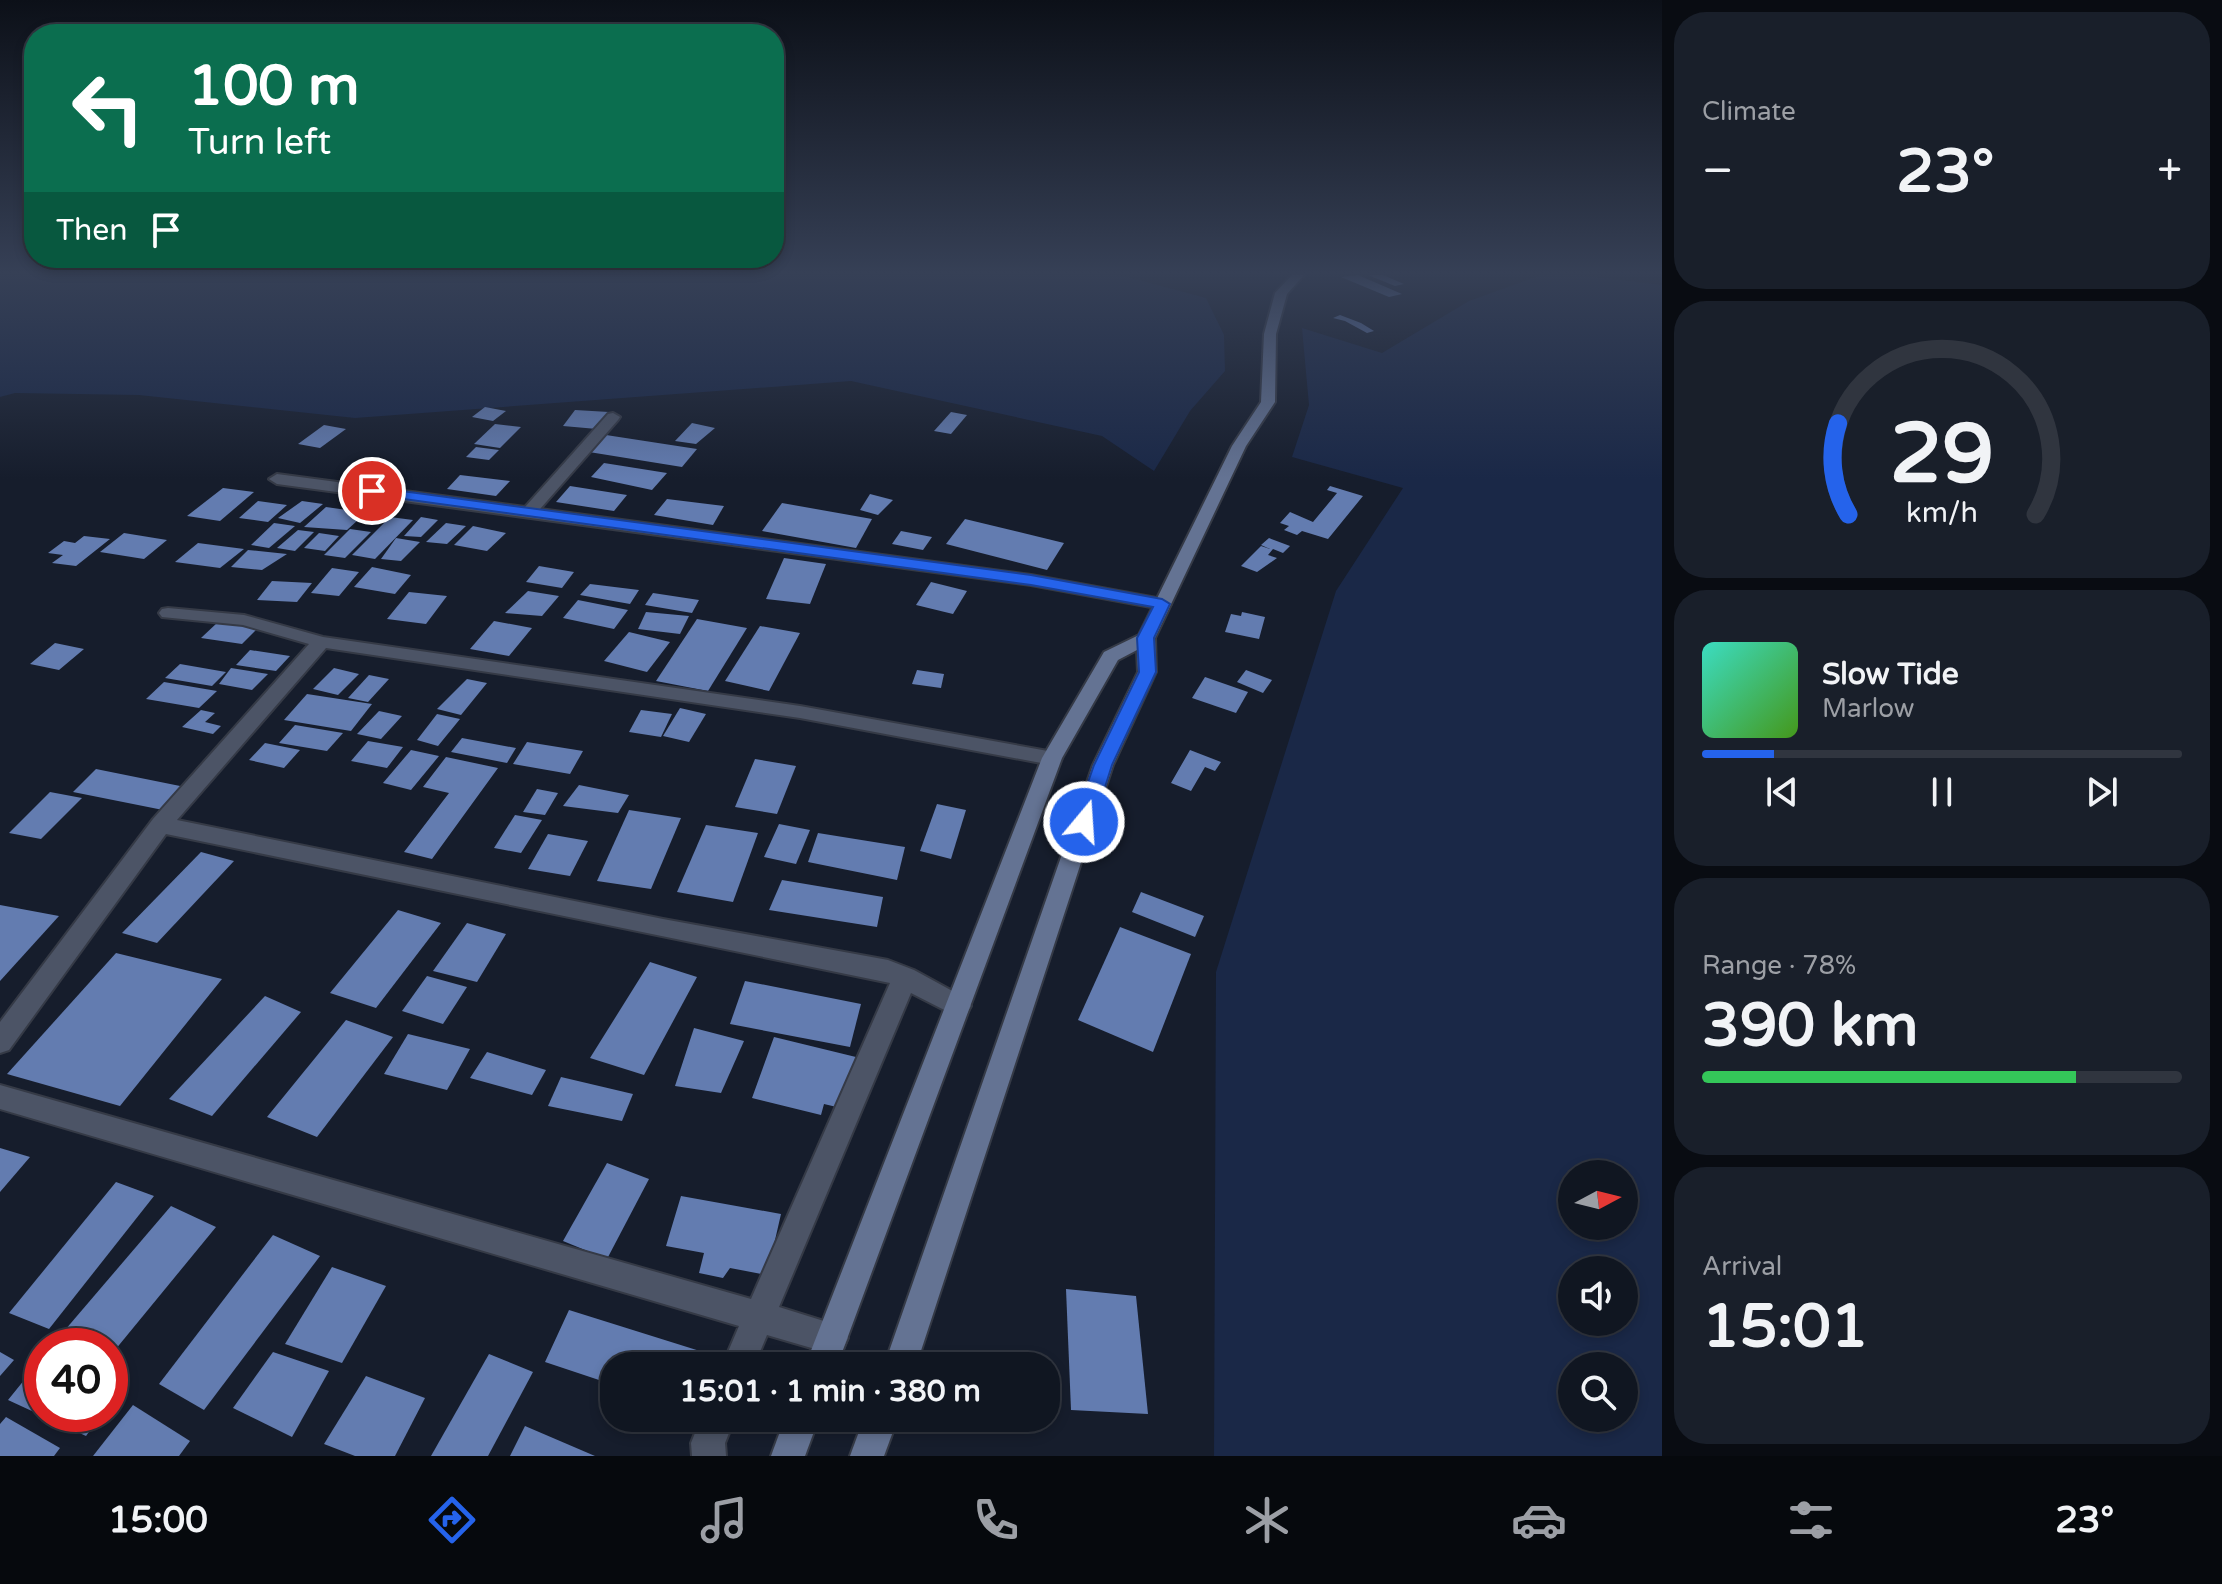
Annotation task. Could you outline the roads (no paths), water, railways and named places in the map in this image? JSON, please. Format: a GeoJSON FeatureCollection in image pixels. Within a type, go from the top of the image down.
{"type":"FeatureCollection","features":[{"type":"Feature","properties":{"kind":"street"},"geometry":{"type":"LineString","coordinates":[[905,1352],[1103,765],[1147,672],[1146,638],[1239,446],[1268,402],[1270,343]]}},
{"type":"Feature","properties":{"kind":"street"},"geometry":{"type":"LineString","coordinates":[[529,512],[613,417]]}},
{"type":"Feature","properties":{"kind":"street"},"geometry":{"type":"LineString","coordinates":[[277,479],[1031,580],[1162,604]]}},
{"type":"Feature","properties":{"kind":"street"},"geometry":{"type":"LineString","coordinates":[[168,613],[244,620],[321,642],[800,712],[1052,758]]}},
{"type":"Feature","properties":{"kind":"street"},"geometry":{"type":"LineString","coordinates":[[826,1352],[1052,758],[1111,656],[1146,638]]}},
{"type":"Feature","properties":{"kind":"street"},"geometry":{"type":"LineString","coordinates":[[0,1042],[161,825],[321,642]]}},
{"type":"Feature","properties":{"kind":"street"},"geometry":{"type":"LineString","coordinates":[[161,825],[647,925],[888,970],[958,1006]]}},
{"type":"Feature","properties":{"kind":"street"},"geometry":{"type":"LineString","coordinates":[[743,1352],[905,977]]}},
{"type":"Feature","properties":{"kind":"street"},"geometry":{"type":"LineString","coordinates":[[0,1097],[832,1338]]}},
{"type":"Feature","properties":{"kind":"street"},"geometry":{"type":"LineString","coordinates":[[709,1456],[708,1443],[712,1432]]}},
{"type":"Feature","properties":{"kind":"street"},"geometry":{"type":"LineString","coordinates":[[788,1456],[797,1432]]}},
{"type":"Feature","properties":{"kind":"street"},"geometry":{"type":"LineString","coordinates":[[867,1456],[876,1432]]}}]}
